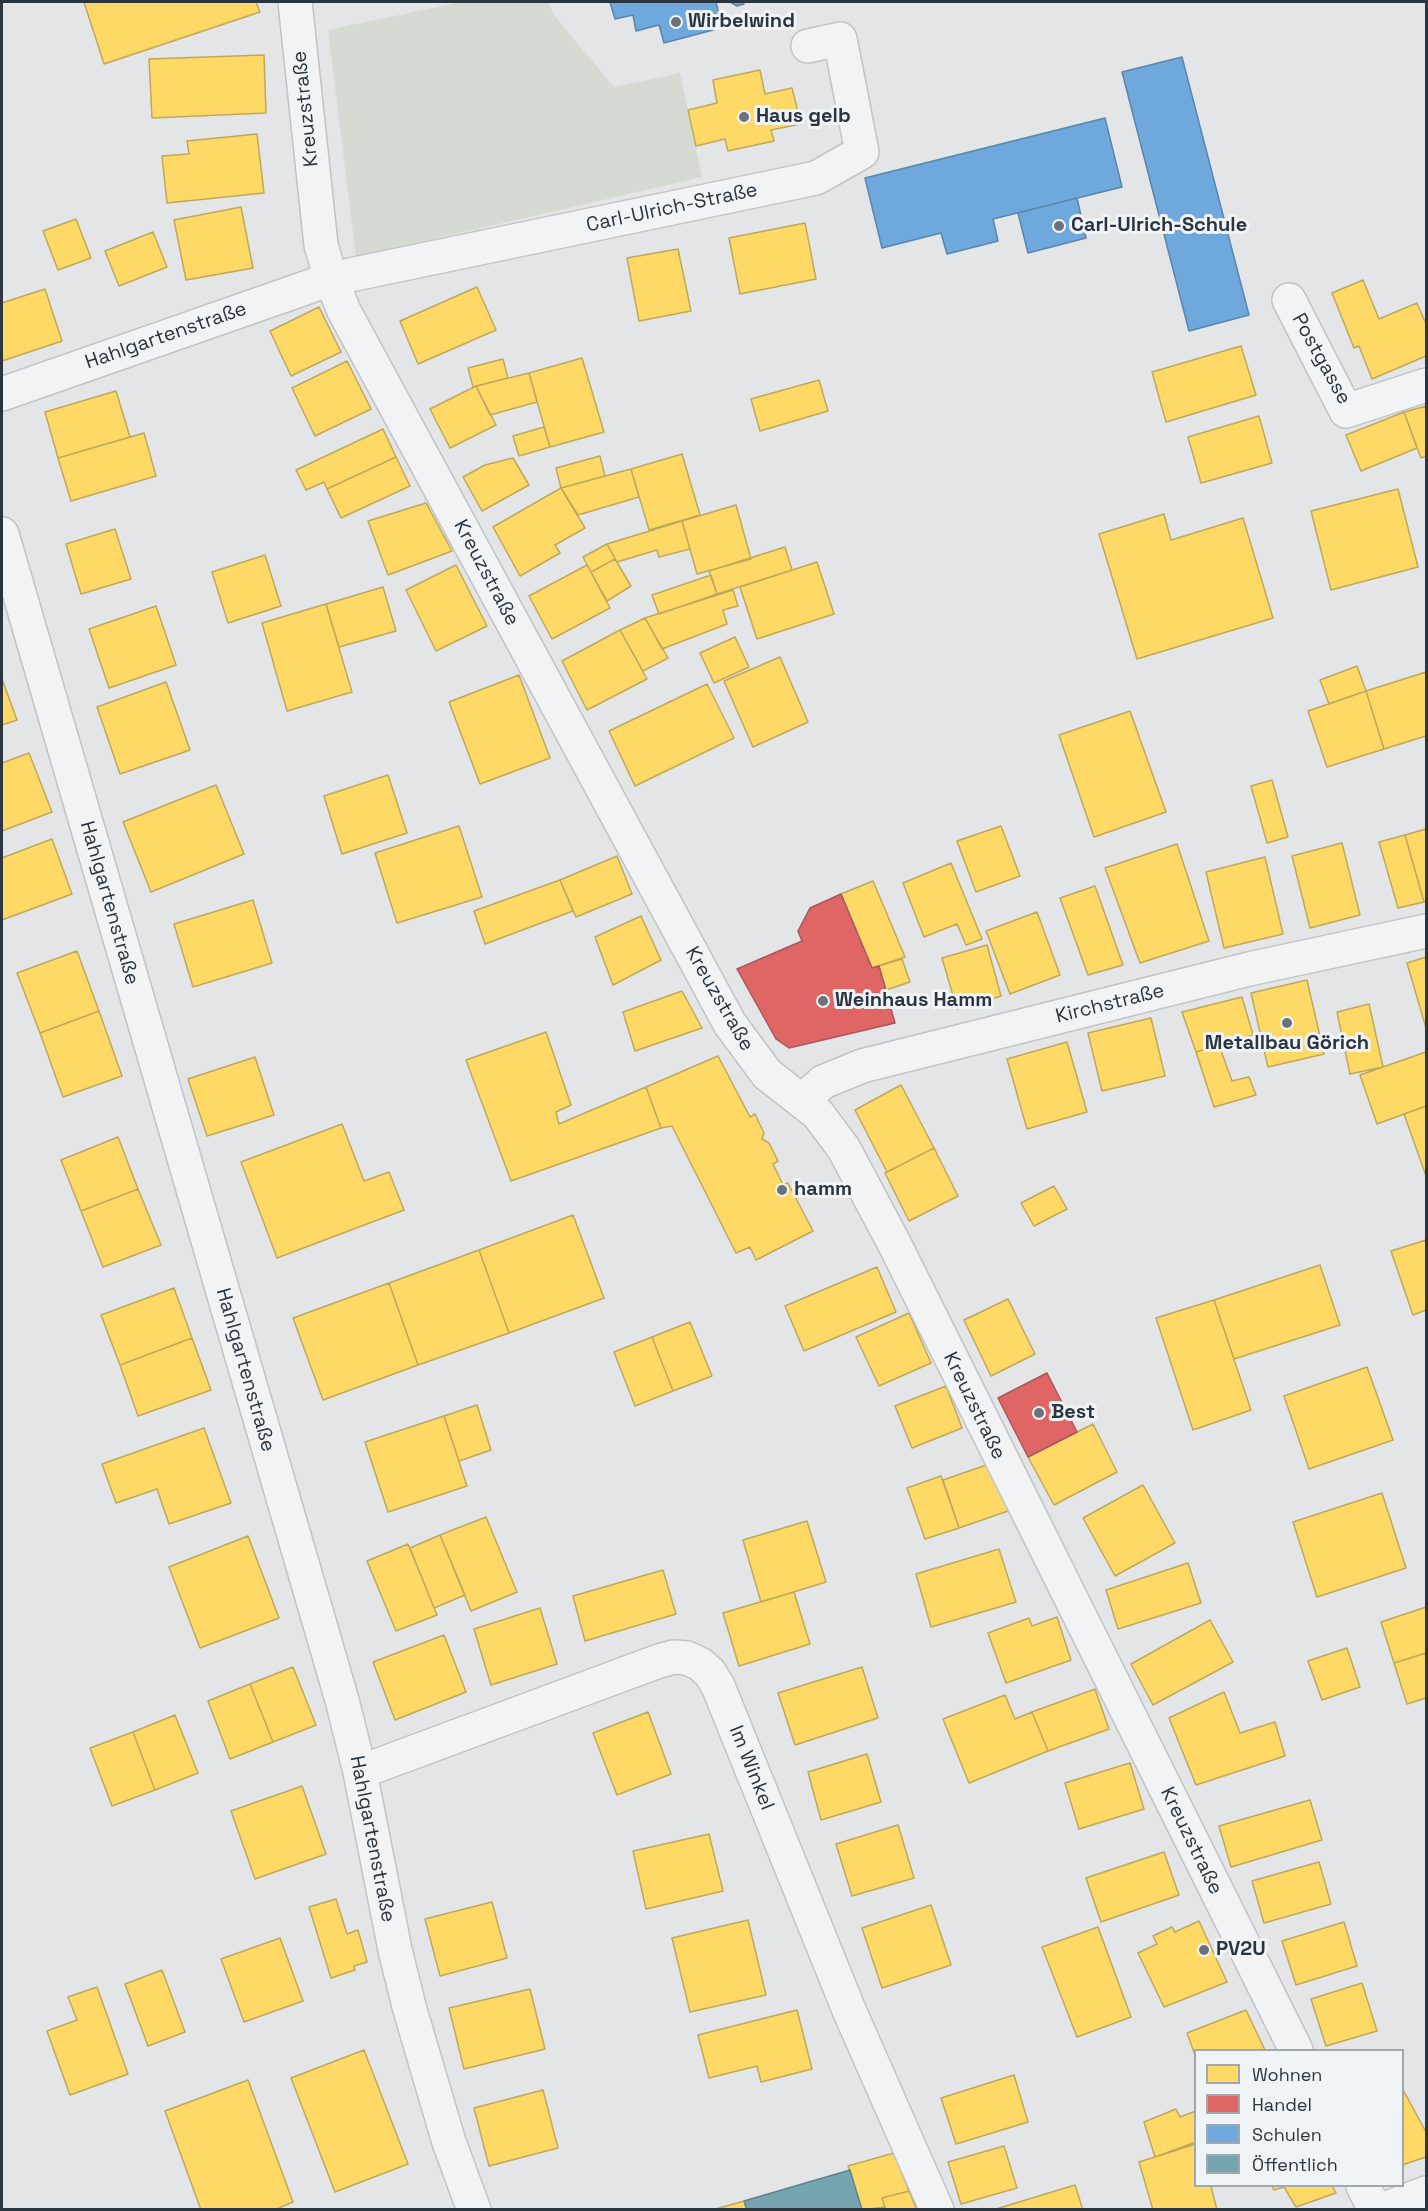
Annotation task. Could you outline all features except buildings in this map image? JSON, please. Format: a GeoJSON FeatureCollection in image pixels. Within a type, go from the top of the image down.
{"type":"FeatureCollection","features":[{"type":"Feature","properties":{"kind":"street","name":"Kreuzstraße"},"geometry":{"type":"LineString","coordinates":[[295,2],[321,245],[344,311],[730,1024],[767,1074],[818,1114],[844,1149],[889,1234],[1296,2049]]}},
{"type":"Feature","properties":{"kind":"street","name":"Carl-Ulrich-Straße"},"geometry":{"type":"LineString","coordinates":[[331,279],[816,178],[862,152],[840,39],[808,46]]}},
{"type":"Feature","properties":{"kind":"street","name":"Hahlgartenstraße"},"geometry":{"type":"LineString","coordinates":[[2,394],[331,279]]}},
{"type":"Feature","properties":{"kind":"street","name":"Postgasse"},"geometry":{"type":"LineString","coordinates":[[1288,300],[1346,411],[1426,385]]}},
{"type":"Feature","properties":{"kind":"street","name":"Hahlgartenstraße"},"geometry":{"type":"LineString","coordinates":[[2,534],[342,1700],[360,1772],[395,1950],[410,2010],[449,2142],[474,2210]]}},
{"type":"Feature","properties":{"kind":"street","name":"Kirchstraße"},"geometry":{"type":"LineString","coordinates":[[803,1100],[823,1082],[862,1066],[1249,969],[1426,931]]}},
{"type":"Feature","properties":{"kind":"street","name":"Im Winkel"},"geometry":{"type":"LineString","coordinates":[[360,1772],[659,1661],[687,1658],[700,1664],[710,1673],[718,1686],[849,2010],[937,2210]]}},
{"type":"Feature","properties":{"kind":"street"},"geometry":{"type":"LineString","coordinates":[[1364,2187],[1375,2210]]}},
{"type":"Feature","properties":{"kind":"street"},"geometry":{"type":"LineString","coordinates":[[1382,2210],[1426,2193]]}},
{"type":"Feature","properties":{"kind":"shaded area"},"geometry":{"type":"Polygon","coordinates":[[[461,2],[549,2],[553,14],[614,87],[680,73],[702,177],[356,257],[328,30],[461,2]]]}},
{"type":"Feature","properties":{"kind":"place","name":"Wirbelwind"},"geometry":{"type":"Point","coordinates":[676,22]}},
{"type":"Feature","properties":{"kind":"place","name":"Haus gelb"},"geometry":{"type":"Point","coordinates":[744,117]}},
{"type":"Feature","properties":{"kind":"place","name":"Carl-Ulrich-Schule"},"geometry":{"type":"Point","coordinates":[1059,226]}},
{"type":"Feature","properties":{"kind":"place","name":"Weinhaus Hamm"},"geometry":{"type":"Point","coordinates":[823,1001]}},
{"type":"Feature","properties":{"kind":"place","name":"Metallbau Görich"},"geometry":{"type":"Point","coordinates":[1287,1023]}},
{"type":"Feature","properties":{"kind":"place","name":"hamm"},"geometry":{"type":"Point","coordinates":[782,1190]}},
{"type":"Feature","properties":{"kind":"place","name":"Best"},"geometry":{"type":"Point","coordinates":[1039,1413]}},
{"type":"Feature","properties":{"kind":"place","name":"PV2U"},"geometry":{"type":"Point","coordinates":[1204,1950]}}]}
